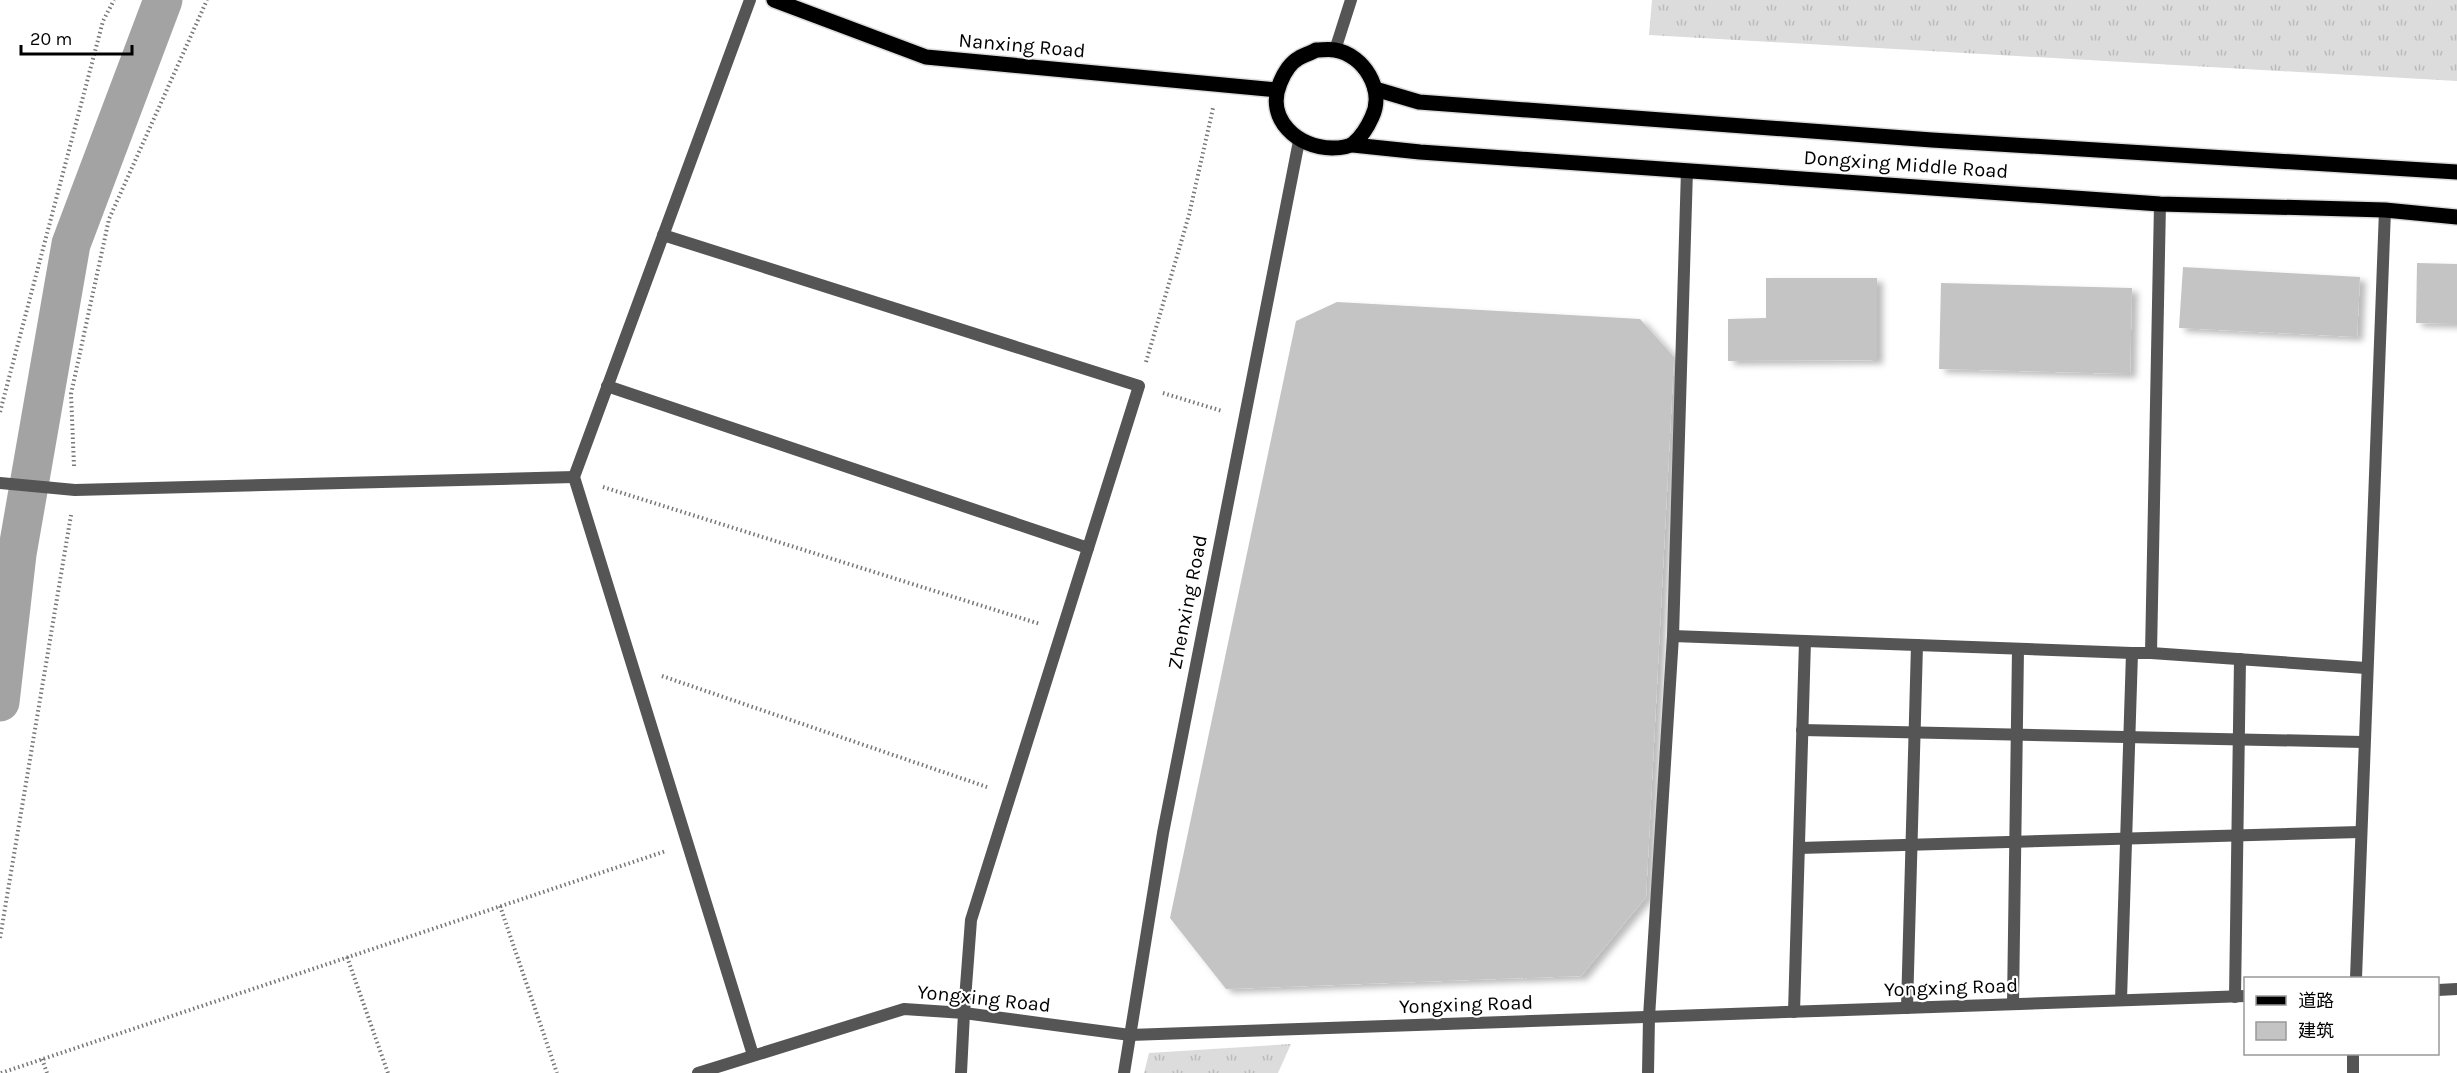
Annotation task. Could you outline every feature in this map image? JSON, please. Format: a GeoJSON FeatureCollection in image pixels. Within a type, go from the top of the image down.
{"type":"FeatureCollection","features":[{"type":"Feature","properties":{"kind":"main road","name":"Nanxing Road"},"geometry":{"type":"LineString","coordinates":[[774,0],[799,5],[926,57],[1277,90]]}},
{"type":"Feature","properties":{"kind":"main road"},"geometry":{"type":"LineString","coordinates":[[1316,50],[1335,50],[1353,58],[1368,71],[1375,89],[1376,109],[1368,126],[1353,145],[1317,148],[1299,141],[1284,127],[1277,109],[1277,90],[1284,72],[1298,58],[1316,50]]}},
{"type":"Feature","properties":{"kind":"main road","name":"Dongxing Middle Road"},"geometry":{"type":"LineString","coordinates":[[1375,89],[1419,102],[1932,140],[2457,172]]}},
{"type":"Feature","properties":{"kind":"main road","name":"Dongxing Middle Road"},"geometry":{"type":"LineString","coordinates":[[1353,145],[1420,152],[2160,204],[2385,210],[2457,217]]}},
{"type":"Feature","properties":{"kind":"street"},"geometry":{"type":"LineString","coordinates":[[750,0],[574,477],[753,1054]]}},
{"type":"Feature","properties":{"kind":"street"},"geometry":{"type":"LineString","coordinates":[[1335,50],[1351,0]]}},
{"type":"Feature","properties":{"kind":"street","name":"Zhenxing Road"},"geometry":{"type":"LineString","coordinates":[[1124,1073],[1163,833],[1299,141]]}},
{"type":"Feature","properties":{"kind":"street"},"geometry":{"type":"LineString","coordinates":[[1648,1073],[1649,1017],[1673,636],[1687,170]]}},
{"type":"Feature","properties":{"kind":"street"},"geometry":{"type":"LineString","coordinates":[[2151,653],[2160,204]]}},
{"type":"Feature","properties":{"kind":"street"},"geometry":{"type":"LineString","coordinates":[[2356,977],[2363,742],[2385,210]]}},
{"type":"Feature","properties":{"kind":"street"},"geometry":{"type":"LineString","coordinates":[[663,234],[1139,386],[971,920],[961,1073]]}},
{"type":"Feature","properties":{"kind":"street"},"geometry":{"type":"LineString","coordinates":[[607,386],[1088,548]]}},
{"type":"Feature","properties":{"kind":"street"},"geometry":{"type":"LineString","coordinates":[[0,483],[75,490],[574,477]]}},
{"type":"Feature","properties":{"kind":"street"},"geometry":{"type":"LineString","coordinates":[[1673,636],[2151,653],[2366,668]]}},
{"type":"Feature","properties":{"kind":"street"},"geometry":{"type":"LineString","coordinates":[[1794,1012],[1805,641]]}},
{"type":"Feature","properties":{"kind":"street"},"geometry":{"type":"LineString","coordinates":[[1907,1008],[1917,645]]}},
{"type":"Feature","properties":{"kind":"street"},"geometry":{"type":"LineString","coordinates":[[2013,1004],[2018,649]]}},
{"type":"Feature","properties":{"kind":"street"},"geometry":{"type":"LineString","coordinates":[[2121,1000],[2132,653]]}},
{"type":"Feature","properties":{"kind":"street"},"geometry":{"type":"LineString","coordinates":[[2240,659],[2237,835],[2240,996]]}},
{"type":"Feature","properties":{"kind":"street"},"geometry":{"type":"LineString","coordinates":[[1802,730],[2363,742]]}},
{"type":"Feature","properties":{"kind":"street"},"geometry":{"type":"LineString","coordinates":[[1798,848],[2360,832]]}},
{"type":"Feature","properties":{"kind":"street"},"geometry":{"type":"LineString","coordinates":[[2439,990],[2457,989]]}},
{"type":"Feature","properties":{"kind":"street","name":"Yongxing Road"},"geometry":{"type":"LineString","coordinates":[[698,1073],[753,1054],[904,1009],[964,1013],[1130,1035],[2240,996]]}},
{"type":"Feature","properties":{"kind":"street"},"geometry":{"type":"LineString","coordinates":[[2353,1055],[2353,1073]]}},
{"type":"Feature","properties":{"kind":"path"},"geometry":{"type":"LineString","coordinates":[[0,412],[103,21],[114,0]]}},
{"type":"Feature","properties":{"kind":"path"},"geometry":{"type":"LineString","coordinates":[[1218,84],[1189,215],[1139,386],[1244,417]]}},
{"type":"Feature","properties":{"kind":"path"},"geometry":{"type":"LineString","coordinates":[[574,477],[1062,631]]}},
{"type":"Feature","properties":{"kind":"path"},"geometry":{"type":"LineString","coordinates":[[633,667],[1010,795]]}},
{"type":"Feature","properties":{"kind":"path"},"geometry":{"type":"LineString","coordinates":[[1,1073],[688,844]]}},
{"type":"Feature","properties":{"kind":"path"},"geometry":{"type":"LineString","coordinates":[[500,906],[557,1073]]}},
{"type":"Feature","properties":{"kind":"path"},"geometry":{"type":"LineString","coordinates":[[347,957],[388,1073]]}},
{"type":"Feature","properties":{"kind":"path"},"geometry":{"type":"LineString","coordinates":[[42,1059],[47,1073]]}},
{"type":"Feature","properties":{"kind":"green space"},"geometry":{"type":"Polygon","coordinates":[[[1652,0],[2457,0],[2457,81],[1649,35],[1652,0]]]}},
{"type":"Feature","properties":{"kind":"green space"},"geometry":{"type":"Polygon","coordinates":[[[1291,1044],[1278,1073],[1144,1073],[1149,1053],[1291,1044]]]}},
{"type":"Feature","properties":{"kind":"building"},"geometry":{"type":"Polygon","coordinates":[[[2417,263],[2457,264],[2457,324],[2416,323],[2417,263]]]}},
{"type":"Feature","properties":{"kind":"building"},"geometry":{"type":"Polygon","coordinates":[[[2183,267],[2360,277],[2357,337],[2179,328],[2183,267]]]}},
{"type":"Feature","properties":{"kind":"building"},"geometry":{"type":"Polygon","coordinates":[[[1766,278],[1877,278],[1877,360],[1728,361],[1728,319],[1766,318],[1766,278]]]}},
{"type":"Feature","properties":{"kind":"building"},"geometry":{"type":"Polygon","coordinates":[[[1941,283],[2132,288],[2130,374],[1939,369],[1941,283]]]}},
{"type":"Feature","properties":{"kind":"building"},"geometry":{"type":"Polygon","coordinates":[[[1337,302],[1640,319],[1674,357],[1646,897],[1581,976],[1226,989],[1170,918],[1296,321],[1337,302]]]}},
{"type":"Feature","properties":{"kind":"waterway"},"geometry":{"type":"LineString","coordinates":[[0,702],[17,554],[71,244],[163,0]]}}]}
